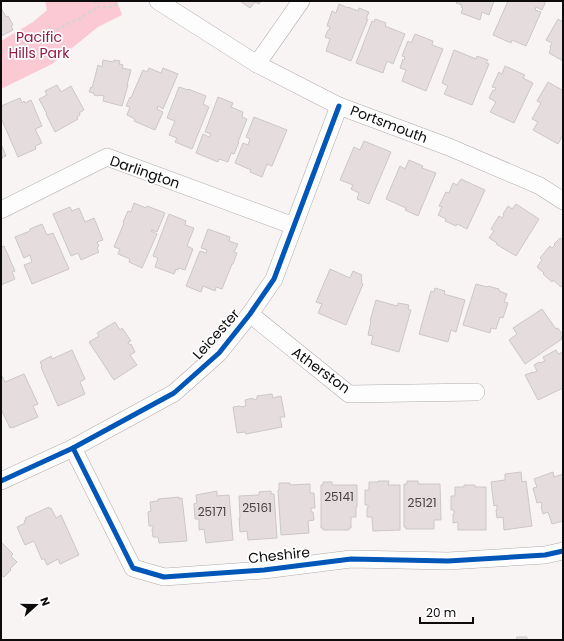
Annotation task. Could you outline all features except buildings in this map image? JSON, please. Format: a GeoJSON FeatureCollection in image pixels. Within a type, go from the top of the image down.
{"type":"FeatureCollection","features":[{"type":"Feature","properties":{"kind":"street","name":"Portsmouth"},"geometry":{"type":"LineString","coordinates":[[158,1],[257,64],[340,106],[449,147],[540,186],[563,201]]}},
{"type":"Feature","properties":{"kind":"street"},"geometry":{"type":"LineString","coordinates":[[257,64],[301,1]]}},
{"type":"Feature","properties":{"kind":"street","name":"Leicester"},"geometry":{"type":"LineString","coordinates":[[1,481],[73,448],[174,393],[219,353],[250,314],[274,279],[340,106]]}},
{"type":"Feature","properties":{"kind":"street","name":"Darlington"},"geometry":{"type":"LineString","coordinates":[[1,210],[107,157],[294,226]]}},
{"type":"Feature","properties":{"kind":"street","name":"Atherston"},"geometry":{"type":"LineString","coordinates":[[250,314],[349,394],[476,392]]}},
{"type":"Feature","properties":{"kind":"street","name":"Cheshire"},"geometry":{"type":"LineString","coordinates":[[73,448],[133,568],[164,576],[264,570],[351,559],[448,561],[545,555],[563,551]]}},
{"type":"Feature","properties":{"kind":"path"},"geometry":{"type":"LineString","coordinates":[[94,1],[98,7]]}},
{"type":"Feature","properties":{"kind":"path"},"geometry":{"type":"LineString","coordinates":[[1,52],[50,34],[98,7],[108,8],[120,3]]}},
{"type":"Feature","properties":{"kind":"green space","name":"Pacific Hills Park"},"geometry":{"type":"Polygon","coordinates":[[[45,1],[117,1],[122,15],[98,27],[52,64],[1,89],[1,41],[33,22],[47,10],[45,1]]]}},
{"type":"Feature","properties":{"kind":"cycle path"},"geometry":{"type":"LineString","coordinates":[[1,481],[73,448],[174,393],[219,353],[250,314],[274,279],[339,106]]}},
{"type":"Feature","properties":{"kind":"cycle path"},"geometry":{"type":"LineString","coordinates":[[73,448],[133,568],[164,577],[264,570],[351,559],[448,561],[545,555],[563,551]]}}]}
